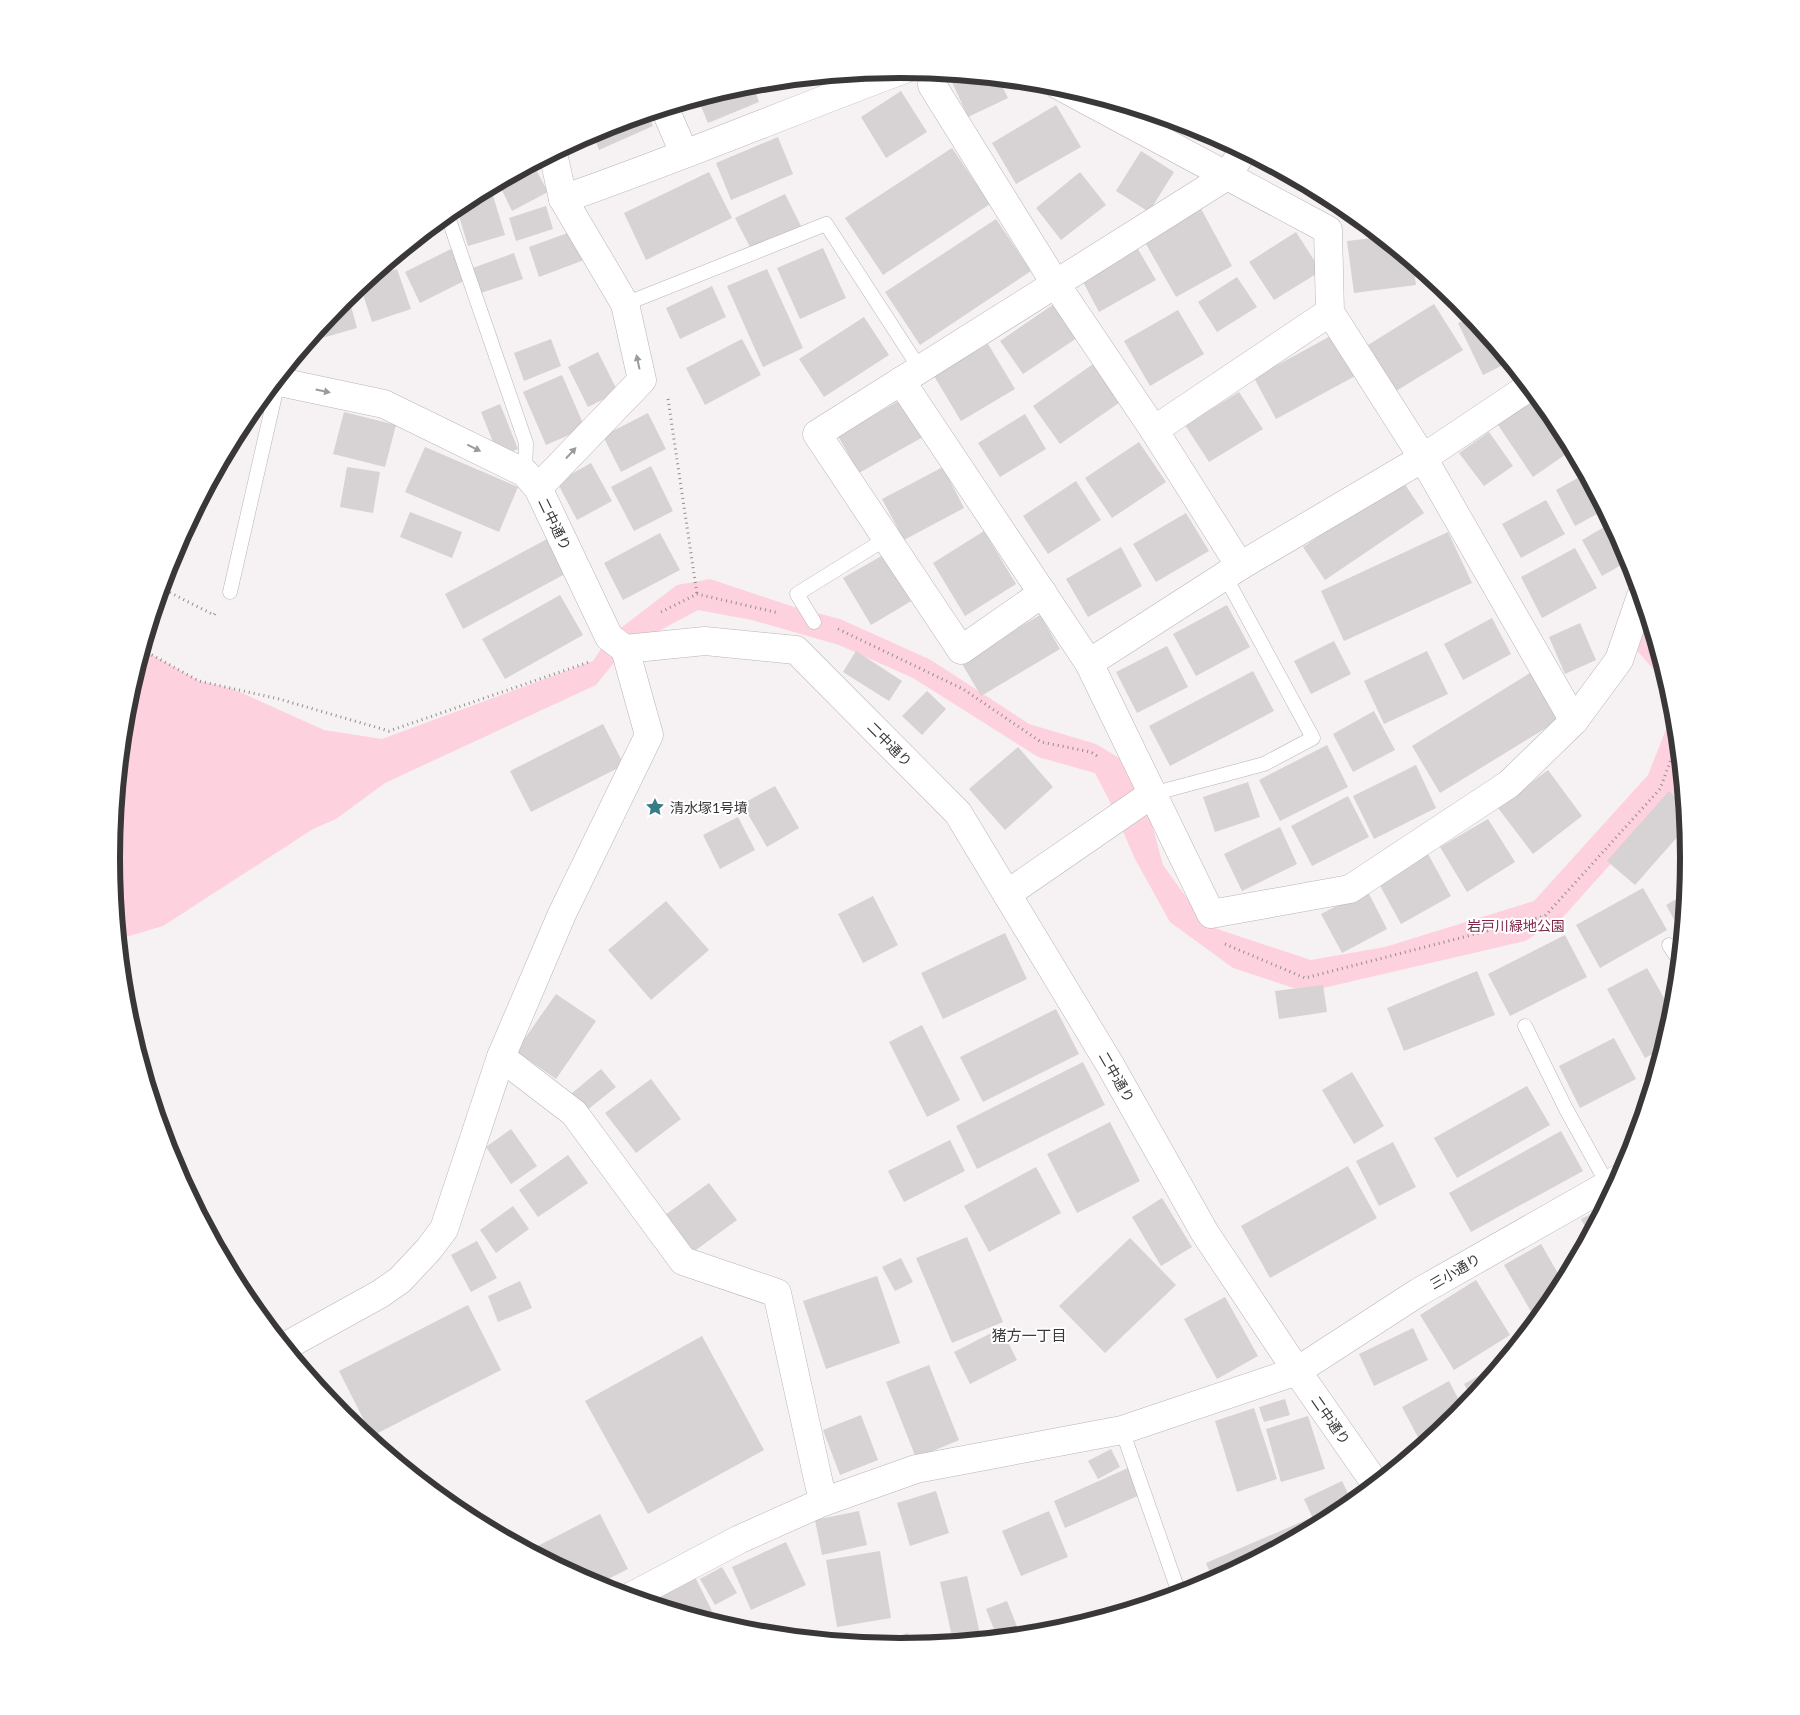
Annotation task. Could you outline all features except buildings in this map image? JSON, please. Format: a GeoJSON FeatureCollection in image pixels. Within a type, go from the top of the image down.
{"type":"FeatureCollection","features":[{"type":"Feature","properties":{"kind":"street"},"geometry":{"type":"LineString","coordinates":[[564,199],[684,153],[839,84],[862,79]]}},
{"type":"Feature","properties":{"kind":"street"},"geometry":{"type":"LineString","coordinates":[[933,79],[932,85],[1055,283],[1154,430],[1232,571]]}},
{"type":"Feature","properties":{"kind":"street"},"geometry":{"type":"LineString","coordinates":[[1087,100],[1328,230],[1330,312],[1423,458],[1574,721]]}},
{"type":"Feature","properties":{"kind":"street"},"geometry":{"type":"LineString","coordinates":[[667,114],[684,153]]}},
{"type":"Feature","properties":{"kind":"street"},"geometry":{"type":"LineString","coordinates":[[1043,593],[961,650],[817,434],[1228,176],[1241,156]]}},
{"type":"Feature","properties":{"kind":"street","name":"二中通り"},"geometry":{"type":"LineString","coordinates":[[554,158],[564,199],[625,304],[642,380],[532,481],[609,637],[625,649],[705,641],[796,650],[958,813],[1109,1063],[1205,1233],[1297,1371],[1372,1478]]}},
{"type":"Feature","properties":{"kind":"street"},"geometry":{"type":"LineString","coordinates":[[1154,430],[1330,312]]}},
{"type":"Feature","properties":{"kind":"street"},"geometry":{"type":"LineString","coordinates":[[911,375],[1043,593],[1089,663],[1211,914],[1350,889],[1509,784],[1574,721],[1619,660],[1638,605]]}},
{"type":"Feature","properties":{"kind":"street"},"geometry":{"type":"LineString","coordinates":[[281,383],[384,404],[532,481]]}},
{"type":"Feature","properties":{"kind":"street"},"geometry":{"type":"LineString","coordinates":[[1089,663],[1232,571],[1423,458],[1524,390]]}},
{"type":"Feature","properties":{"kind":"street"},"geometry":{"type":"LineString","coordinates":[[290,1344],[380,1294],[400,1280],[429,1249],[444,1229],[501,1057],[562,914],[649,735],[625,649]]}},
{"type":"Feature","properties":{"kind":"street"},"geometry":{"type":"LineString","coordinates":[[1007,894],[1152,794]]}},
{"type":"Feature","properties":{"kind":"street"},"geometry":{"type":"LineString","coordinates":[[501,1057],[574,1113],[682,1261],[777,1293],[823,1502]]}},
{"type":"Feature","properties":{"kind":"street","name":"三小通り"},"geometry":{"type":"LineString","coordinates":[[642,1594],[740,1539],[823,1502],[916,1470],[1122,1430],[1297,1371],[1419,1292],[1608,1185]]}},
{"type":"Feature","properties":{"kind":"lane"},"geometry":{"type":"LineString","coordinates":[[450,221],[526,443],[532,481]]}},
{"type":"Feature","properties":{"kind":"lane"},"geometry":{"type":"LineString","coordinates":[[625,304],[826,224],[911,375]]}},
{"type":"Feature","properties":{"kind":"lane"},"geometry":{"type":"LineString","coordinates":[[230,592],[275,391]]}},
{"type":"Feature","properties":{"kind":"lane"},"geometry":{"type":"LineString","coordinates":[[814,622],[797,594],[887,538]]}},
{"type":"Feature","properties":{"kind":"lane"},"geometry":{"type":"LineString","coordinates":[[1152,794],[1264,764],[1313,738],[1232,571]]}},
{"type":"Feature","properties":{"kind":"lane"},"geometry":{"type":"LineString","coordinates":[[1669,945],[1674,952]]}},
{"type":"Feature","properties":{"kind":"lane"},"geometry":{"type":"LineString","coordinates":[[1525,1026],[1566,1109],[1611,1178]]}},
{"type":"Feature","properties":{"kind":"lane"},"geometry":{"type":"LineString","coordinates":[[1122,1430],[1177,1586]]}},
{"type":"Feature","properties":{"kind":"path"},"geometry":{"type":"LineString","coordinates":[[167,591],[214,615],[230,592]]}},
{"type":"Feature","properties":{"kind":"path"},"geometry":{"type":"LineString","coordinates":[[148,653],[199,681],[279,699],[389,731],[625,649]]}},
{"type":"Feature","properties":{"kind":"green space","name":"岩戸川緑地公園"},"geometry":{"type":"Polygon","coordinates":[[[710,579],[794,607],[840,619],[931,660],[1029,724],[1096,744],[1119,758],[1151,821],[1163,865],[1194,908],[1217,929],[1311,960],[1385,947],[1534,901],[1648,775],[1668,724],[1676,791],[1563,917],[1525,941],[1306,992],[1233,968],[1170,922],[1135,859],[1095,773],[1038,757],[913,678],[839,645],[752,620],[698,610],[625,649],[596,685],[385,783],[336,819],[313,829],[163,926],[125,937],[120,858],[122,806],[135,705],[148,653],[199,681],[233,689],[324,730],[382,739],[593,661],[609,637],[677,585],[710,579]]]}},
{"type":"Feature","properties":{"kind":"green space"},"geometry":{"type":"Polygon","coordinates":[[[1638,604],[1657,674],[1626,638],[1638,604]]]}},
{"type":"Feature","properties":{"kind":"place","name":"清水塚1号墳"},"geometry":{"type":"Point","coordinates":[655,807]}},
{"type":"Feature","properties":{"kind":"district","name":"猪方一丁目"},"geometry":{"type":"Point","coordinates":[1029,1335]}}]}
